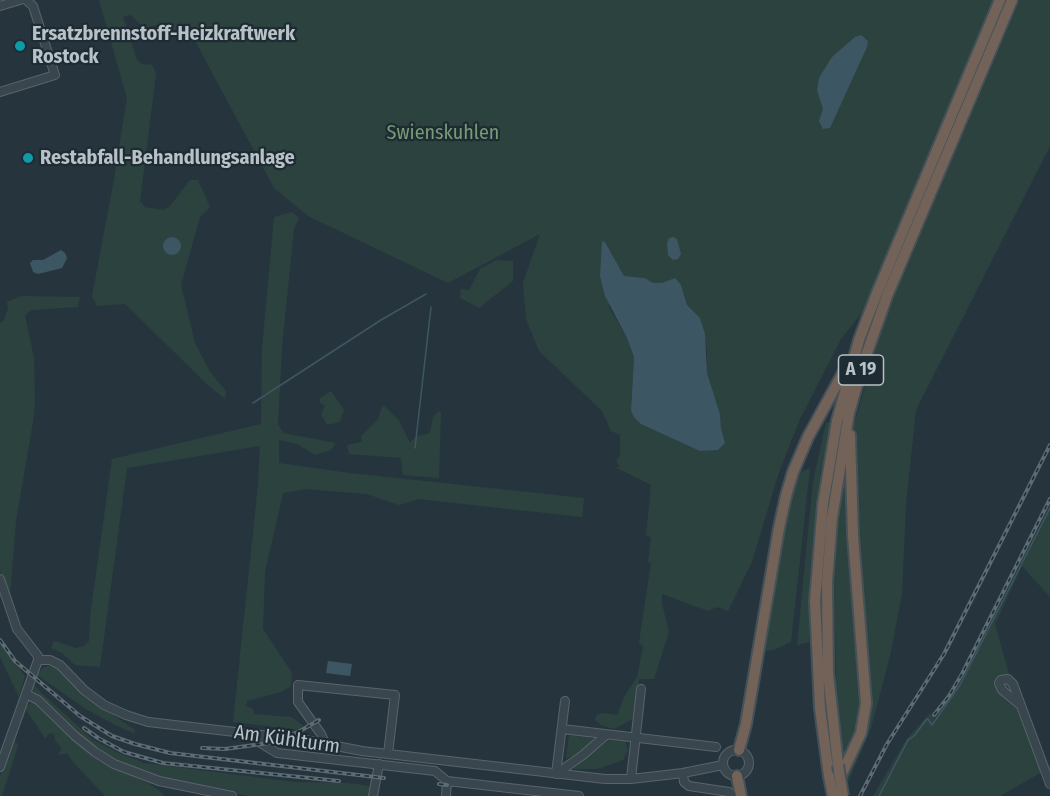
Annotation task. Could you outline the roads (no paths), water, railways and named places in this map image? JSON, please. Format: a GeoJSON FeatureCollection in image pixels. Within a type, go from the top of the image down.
{"type":"FeatureCollection","features":[{"type":"Feature","properties":{"kind":"highway","name":"A 19"},"geometry":{"type":"LineString","coordinates":[[832,796],[818,677],[815,625],[817,564],[831,450],[856,351],[877,293],[1000,0]]}},
{"type":"Feature","properties":{"kind":"highway","name":"A 19"},"geometry":{"type":"LineString","coordinates":[[843,796],[828,674],[827,582],[831,518],[849,413],[862,367],[887,296],[1012,0]]}},
{"type":"Feature","properties":{"kind":"highway"},"geometry":{"type":"LineString","coordinates":[[739,750],[746,724],[779,528],[791,480],[808,437],[825,403],[856,351]]}},
{"type":"Feature","properties":{"kind":"highway"},"geometry":{"type":"LineString","coordinates":[[832,796],[855,747],[866,703],[852,516],[849,413]]}},
{"type":"Feature","properties":{"kind":"highway"},"geometry":{"type":"LineString","coordinates":[[737,777],[741,796]]}},
{"type":"Feature","properties":{"kind":"street"},"geometry":{"type":"LineString","coordinates":[[0,6],[20,0]]}},
{"type":"Feature","properties":{"kind":"street"},"geometry":{"type":"LineString","coordinates":[[0,92],[55,75],[33,6],[26,0]]}},
{"type":"Feature","properties":{"kind":"street"},"geometry":{"type":"LineString","coordinates":[[0,579],[17,629],[38,656],[0,767]]}},
{"type":"Feature","properties":{"kind":"street","name":"Am Kühlturm"},"geometry":{"type":"LineString","coordinates":[[38,660],[50,660],[60,664],[93,698],[113,710],[148,722],[324,743],[388,754],[605,779],[631,779],[683,773],[723,765]]}},
{"type":"Feature","properties":{"kind":"street"},"geometry":{"type":"LineString","coordinates":[[324,743],[321,734],[297,702],[298,685],[394,695],[388,754]]}},
{"type":"Feature","properties":{"kind":"street"},"geometry":{"type":"LineString","coordinates":[[631,779],[641,689]]}},
{"type":"Feature","properties":{"kind":"street"},"geometry":{"type":"LineString","coordinates":[[26,694],[38,700],[94,752],[114,764],[149,778],[232,796]]}},
{"type":"Feature","properties":{"kind":"street"},"geometry":{"type":"LineString","coordinates":[[556,774],[565,701]]}},
{"type":"Feature","properties":{"kind":"street"},"geometry":{"type":"LineString","coordinates":[[1019,704],[1050,783]]}},
{"type":"Feature","properties":{"kind":"street"},"geometry":{"type":"LineString","coordinates":[[562,729],[716,747]]}},
{"type":"Feature","properties":{"kind":"street"},"geometry":{"type":"LineString","coordinates":[[259,735],[259,742],[277,753],[435,771],[447,781],[579,796]]}},
{"type":"Feature","properties":{"kind":"street"},"geometry":{"type":"LineString","coordinates":[[556,774],[606,735]]}},
{"type":"Feature","properties":{"kind":"street"},"geometry":{"type":"LineString","coordinates":[[739,750],[746,754],[750,763],[747,771],[737,777],[729,775],[723,765],[727,753],[739,750]]}},
{"type":"Feature","properties":{"kind":"street"},"geometry":{"type":"LineString","coordinates":[[373,796],[379,764]]}},
{"type":"Feature","properties":{"kind":"street"},"geometry":{"type":"LineString","coordinates":[[683,773],[684,782],[689,786],[729,792],[733,796]]}},
{"type":"Feature","properties":{"kind":"street"},"geometry":{"type":"LineString","coordinates":[[446,796],[447,781]]}},
{"type":"Feature","properties":{"kind":"street"},"geometry":{"type":"LineString","coordinates":[[180,796],[181,786]]}},
{"type":"Feature","properties":{"kind":"water"},"geometry":{"type":"Polygon","coordinates":[[[861,35],[868,41],[867,47],[830,128],[823,129],[819,121],[823,109],[817,90],[819,78],[832,57],[855,37],[861,35]]]}},
{"type":"Feature","properties":{"kind":"water"},"geometry":{"type":"Polygon","coordinates":[[[172,237],[178,240],[181,246],[178,252],[172,255],[166,252],[163,246],[166,240],[172,237]]]}},
{"type":"Feature","properties":{"kind":"water"},"geometry":{"type":"Polygon","coordinates":[[[669,238],[677,239],[681,254],[678,259],[673,260],[668,255],[667,243],[669,238]]]}},
{"type":"Feature","properties":{"kind":"water"},"geometry":{"type":"Polygon","coordinates":[[[602,241],[605,242],[624,276],[645,278],[653,283],[662,283],[675,278],[681,285],[687,305],[700,318],[705,334],[707,373],[720,414],[725,443],[718,450],[700,451],[641,424],[634,417],[631,411],[634,357],[627,338],[605,296],[600,276],[602,241]]]}},
{"type":"Feature","properties":{"kind":"water"},"geometry":{"type":"Polygon","coordinates":[[[61,250],[67,258],[62,268],[38,274],[33,272],[30,263],[33,260],[43,260],[61,250]]]}},
{"type":"Feature","properties":{"kind":"water"},"geometry":{"type":"Polygon","coordinates":[[[328,661],[352,664],[350,676],[326,673],[328,661]]]}},
{"type":"Feature","properties":{"kind":"waterway"},"geometry":{"type":"LineString","coordinates":[[253,403],[381,320],[426,294]]}},
{"type":"Feature","properties":{"kind":"waterway"},"geometry":{"type":"LineString","coordinates":[[415,448],[431,307]]}},
{"type":"Feature","properties":{"kind":"waterway"},"geometry":{"type":"LineString","coordinates":[[879,796],[908,740],[915,735],[926,720],[928,719],[932,725],[960,685],[1050,508]]}},
{"type":"Feature","properties":{"kind":"railway"},"geometry":{"type":"LineString","coordinates":[[860,796],[887,744],[944,654],[1050,445]]}},
{"type":"Feature","properties":{"kind":"railway"},"geometry":{"type":"LineString","coordinates":[[934,715],[962,674],[1050,499]]}},
{"type":"Feature","properties":{"kind":"railway"},"geometry":{"type":"LineString","coordinates":[[0,640],[15,661],[80,716],[112,736],[170,753],[384,778]]}},
{"type":"Feature","properties":{"kind":"railway"},"geometry":{"type":"LineString","coordinates":[[202,748],[225,749],[269,743],[300,731],[319,720]]}},
{"type":"Feature","properties":{"kind":"railway"},"geometry":{"type":"LineString","coordinates":[[84,728],[124,752],[163,763],[339,781]]}},
{"type":"Feature","properties":{"kind":"railway"},"geometry":{"type":"LineString","coordinates":[[439,784],[447,785]]}},
{"type":"Feature","properties":{"kind":"place","name":"Ersatzbrennstoff-Heizkraftwerk Rostock"},"geometry":{"type":"Point","coordinates":[20,46]}},
{"type":"Feature","properties":{"kind":"place","name":"Restabfall-Behandlungsanlage"},"geometry":{"type":"Point","coordinates":[28,158]}},
{"type":"Feature","properties":{"kind":"park label","name":"Swienskuhlen"},"geometry":{"type":"Point","coordinates":[443,133]}}]}
